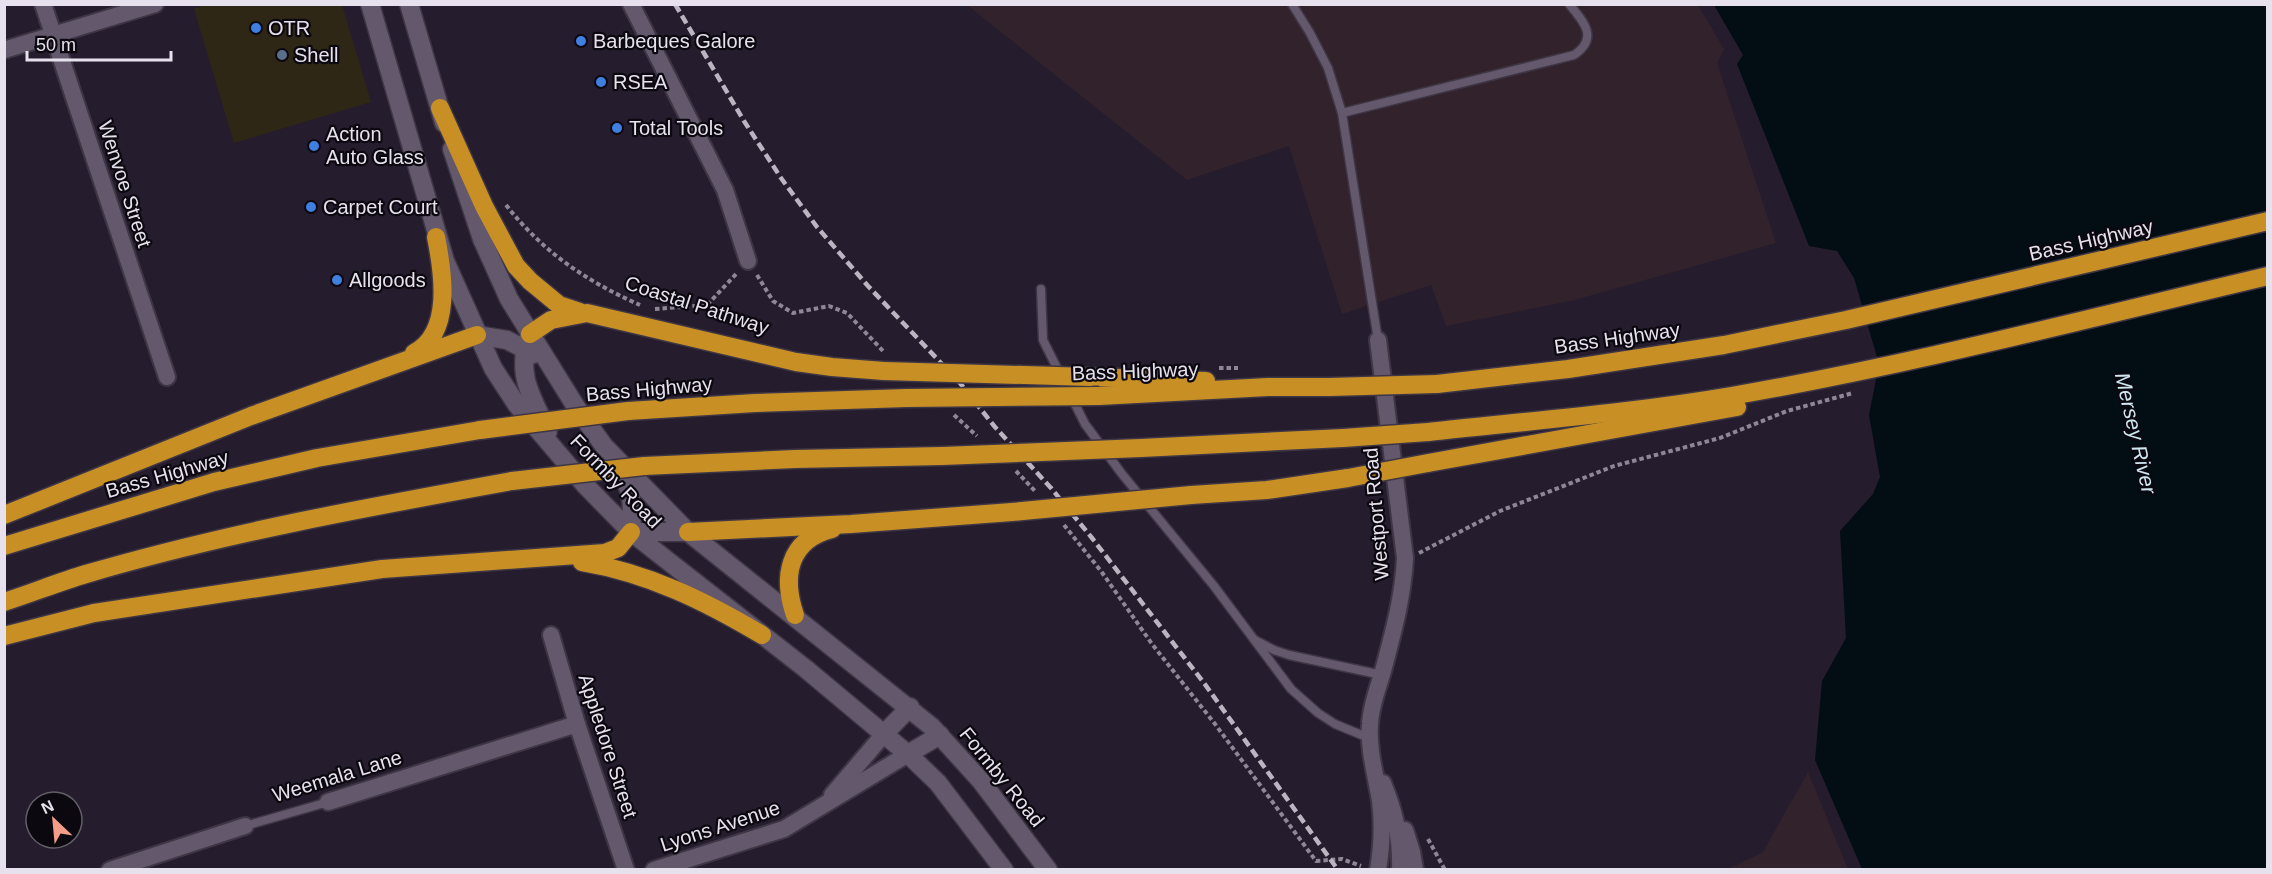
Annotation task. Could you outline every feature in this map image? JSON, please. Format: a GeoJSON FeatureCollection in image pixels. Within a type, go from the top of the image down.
{"type":"FeatureCollection","features":[{"type":"Feature","properties":{"kind":"highway"},"geometry":{"type":"LineString","coordinates":[[440,108],[484,206],[516,266],[530,281],[566,309],[796,362],[832,368],[885,362],[1090,377],[1175,378],[1268,387]]}},
{"type":"Feature","properties":{"kind":"highway","name":"Bass Highway"},"geometry":{"type":"LineString","coordinates":[[4,546],[214,482],[328,456],[480,429],[628,411],[755,403],[907,398],[1099,396],[1268,387],[1437,384],[1568,369],[1724,345],[1846,321],[2268,221]]}},
{"type":"Feature","properties":{"kind":"highway"},"geometry":{"type":"LineString","coordinates":[[393,364],[424,346],[436,326],[443,294],[436,237]]}},
{"type":"Feature","properties":{"kind":"highway"},"geometry":{"type":"LineString","coordinates":[[4,602],[85,574],[228,537],[341,512],[512,481],[644,466],[942,456],[1343,438],[1428,432],[1617,411],[1729,396],[1857,372],[2268,276]]}},
{"type":"Feature","properties":{"kind":"highway"},"geometry":{"type":"LineString","coordinates":[[528,341],[551,320],[587,313]]}},
{"type":"Feature","properties":{"kind":"highway"},"geometry":{"type":"LineString","coordinates":[[4,515],[251,416],[477,335]]}},
{"type":"Feature","properties":{"kind":"highway"},"geometry":{"type":"LineString","coordinates":[[688,532],[851,524],[1267,490],[1348,478],[1747,405],[1857,372]]}},
{"type":"Feature","properties":{"kind":"highway"},"geometry":{"type":"LineString","coordinates":[[795,615],[788,583],[791,564],[796,554],[805,543],[824,531],[851,524]]}},
{"type":"Feature","properties":{"kind":"highway"},"geometry":{"type":"LineString","coordinates":[[4,636],[94,613],[266,585],[382,569],[534,560],[605,553],[618,548],[631,532]]}},
{"type":"Feature","properties":{"kind":"highway"},"geometry":{"type":"LineString","coordinates":[[534,560],[577,561],[649,578],[697,598],[762,635]]}},
{"type":"Feature","properties":{"kind":"main road","name":"Formby Road"},"geometry":{"type":"LineString","coordinates":[[370,4],[436,237],[477,335],[493,368],[517,405],[585,485],[631,532],[908,754],[938,783],[1004,870]]}},
{"type":"Feature","properties":{"kind":"main road","name":"Formby Road"},"geometry":{"type":"LineString","coordinates":[[410,4],[464,189],[482,239],[528,341],[550,367],[604,446],[688,532],[910,707],[940,735],[981,781],[1048,870]]}},
{"type":"Feature","properties":{"kind":"main road"},"geometry":{"type":"LineString","coordinates":[[477,335],[528,341],[523,369],[527,386],[559,454]]}},
{"type":"Feature","properties":{"kind":"main road"},"geometry":{"type":"LineString","coordinates":[[604,446],[623,474],[632,493],[631,532],[688,532]]}},
{"type":"Feature","properties":{"kind":"main road"},"geometry":{"type":"LineString","coordinates":[[884,734],[910,707]]}},
{"type":"Feature","properties":{"kind":"main road"},"geometry":{"type":"LineString","coordinates":[[908,754],[940,735]]}},
{"type":"Feature","properties":{"kind":"street","name":"Wenvoe Street"},"geometry":{"type":"LineString","coordinates":[[43,4],[167,377]]}},
{"type":"Feature","properties":{"kind":"street"},"geometry":{"type":"LineString","coordinates":[[4,50],[155,4]]}},
{"type":"Feature","properties":{"kind":"street"},"geometry":{"type":"LineString","coordinates":[[632,4],[726,190],[748,261]]}},
{"type":"Feature","properties":{"kind":"street","name":"Westport Road"},"geometry":{"type":"LineString","coordinates":[[1378,340],[1405,558],[1404,588],[1398,616],[1372,710],[1370,745],[1380,802],[1382,833],[1378,870]]}},
{"type":"Feature","properties":{"kind":"street","name":"Appledore Street"},"geometry":{"type":"LineString","coordinates":[[551,635],[577,724],[626,870]]}},
{"type":"Feature","properties":{"kind":"street","name":"Weemala Lane"},"geometry":{"type":"LineString","coordinates":[[328,802],[577,724]]}},
{"type":"Feature","properties":{"kind":"street","name":"Lyons Avenue"},"geometry":{"type":"LineString","coordinates":[[799,821],[831,796],[884,734]]}},
{"type":"Feature","properties":{"kind":"street","name":"Westport Road"},"geometry":{"type":"LineString","coordinates":[[1370,745],[1399,831],[1400,870]]}},
{"type":"Feature","properties":{"kind":"street","name":"Lyons Avenue"},"geometry":{"type":"LineString","coordinates":[[654,870],[765,836],[799,821],[908,754]]}},
{"type":"Feature","properties":{"kind":"street","name":"Westport Road"},"geometry":{"type":"LineString","coordinates":[[1391,802],[1408,837],[1415,870]]}},
{"type":"Feature","properties":{"kind":"street","name":"Weemala Lane"},"geometry":{"type":"LineString","coordinates":[[110,870],[245,826]]}},
{"type":"Feature","properties":{"kind":"lane"},"geometry":{"type":"LineString","coordinates":[[1292,4],[1328,68],[1342,113],[1378,340]]}},
{"type":"Feature","properties":{"kind":"lane"},"geometry":{"type":"LineString","coordinates":[[1342,113],[1574,55],[1584,48],[1587,33],[1585,25],[1569,4]]}},
{"type":"Feature","properties":{"kind":"lane"},"geometry":{"type":"LineString","coordinates":[[1041,289],[1043,340],[1085,424],[1303,702],[1370,745]]}},
{"type":"Feature","properties":{"kind":"lane"},"geometry":{"type":"LineString","coordinates":[[1250,636],[1263,645],[1289,655],[1382,675]]}},
{"type":"Feature","properties":{"kind":"lane","name":"Weemala Lane"},"geometry":{"type":"LineString","coordinates":[[245,826],[328,802]]}},
{"type":"Feature","properties":{"kind":"path","name":"Coastal Pathway"},"geometry":{"type":"LineString","coordinates":[[504,203],[526,231],[551,252],[586,278],[642,306]]}},
{"type":"Feature","properties":{"kind":"path","name":"Coastal Pathway"},"geometry":{"type":"LineString","coordinates":[[663,313],[651,310],[707,305],[748,261]]}},
{"type":"Feature","properties":{"kind":"path"},"geometry":{"type":"LineString","coordinates":[[748,261],[773,301],[793,314],[829,306],[847,313],[885,362]]}},
{"type":"Feature","properties":{"kind":"path"},"geometry":{"type":"LineString","coordinates":[[1211,368],[1246,368]]}},
{"type":"Feature","properties":{"kind":"path"},"geometry":{"type":"LineString","coordinates":[[947,409],[982,441]]}},
{"type":"Feature","properties":{"kind":"path"},"geometry":{"type":"LineString","coordinates":[[1405,558],[1500,511],[1614,466],[1720,438],[1787,411]]}},
{"type":"Feature","properties":{"kind":"path"},"geometry":{"type":"LineString","coordinates":[[1009,465],[1026,480],[1041,499]]}},
{"type":"Feature","properties":{"kind":"path"},"geometry":{"type":"LineString","coordinates":[[1056,517],[1101,571],[1152,644],[1215,724],[1316,861],[1342,859],[1372,870]]}},
{"type":"Feature","properties":{"kind":"path"},"geometry":{"type":"LineString","coordinates":[[1423,830],[1445,870]]}},
{"type":"Feature","properties":{"kind":"shaded area","name":"Shell"},"geometry":{"type":"Polygon","coordinates":[[[208,4],[342,5],[371,102],[234,143],[194,9],[208,4]]]}},
{"type":"Feature","properties":{"kind":"shaded area"},"geometry":{"type":"Polygon","coordinates":[[[967,5],[1698,5],[1724,49],[1717,63],[1776,243],[1575,300],[1446,326],[1431,285],[1342,314],[1289,146],[1187,180],[967,5]]]}},
{"type":"Feature","properties":{"kind":"shaded area"},"geometry":{"type":"Polygon","coordinates":[[[1808,772],[1848,869],[1728,869],[1763,852],[1808,772]]]}},
{"type":"Feature","properties":{"kind":"water","name":"Mersey River"},"geometry":{"type":"Polygon","coordinates":[[[1714,5],[2267,5],[2267,869],[1862,869],[1815,760],[1822,681],[1846,638],[1840,531],[1873,494],[1880,477],[1869,415],[1879,364],[1854,278],[1837,251],[1809,246],[1737,64],[1743,55],[1714,5]]]}},
{"type":"Feature","properties":{"kind":"railway"},"geometry":{"type":"LineString","coordinates":[[675,4],[744,121],[781,178],[817,227],[868,286],[960,383],[995,427],[1051,488],[1092,538],[1204,683],[1338,870]]}},
{"type":"Feature","properties":{"kind":"place","name":"OTR"},"geometry":{"type":"Point","coordinates":[256,28]}},
{"type":"Feature","properties":{"kind":"place","name":"Barbeques Galore"},"geometry":{"type":"Point","coordinates":[581,41]}},
{"type":"Feature","properties":{"kind":"place","name":"Shell"},"geometry":{"type":"Point","coordinates":[282,55]}},
{"type":"Feature","properties":{"kind":"place","name":"RSEA"},"geometry":{"type":"Point","coordinates":[601,82]}},
{"type":"Feature","properties":{"kind":"place","name":"Total Tools"},"geometry":{"type":"Point","coordinates":[617,128]}},
{"type":"Feature","properties":{"kind":"place","name":"Action Auto Glass"},"geometry":{"type":"Point","coordinates":[314,146]}},
{"type":"Feature","properties":{"kind":"place","name":"Carpet Court"},"geometry":{"type":"Point","coordinates":[311,207]}},
{"type":"Feature","properties":{"kind":"place","name":"Allgoods"},"geometry":{"type":"Point","coordinates":[337,280]}}]}
